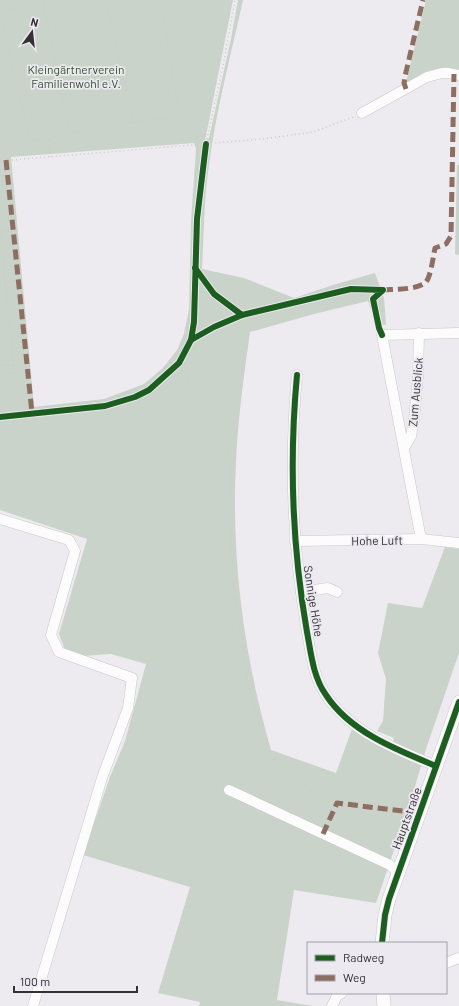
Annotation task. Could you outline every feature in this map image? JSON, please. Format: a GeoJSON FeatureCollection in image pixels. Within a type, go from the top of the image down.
{"type":"FeatureCollection","features":[{"type":"Feature","properties":{"kind":"main road","name":"Hauptstraße"},"geometry":{"type":"LineString","coordinates":[[382,942],[386,906],[459,702]]}},
{"type":"Feature","properties":{"kind":"main road"},"geometry":{"type":"LineString","coordinates":[[383,994],[384,1006]]}},
{"type":"Feature","properties":{"kind":"street"},"geometry":{"type":"LineString","coordinates":[[362,113],[427,77],[442,73],[459,75]]}},
{"type":"Feature","properties":{"kind":"street"},"geometry":{"type":"LineString","coordinates":[[419,333],[459,333]]}},
{"type":"Feature","properties":{"kind":"street","name":"Zum Ausblick"},"geometry":{"type":"LineString","coordinates":[[404,448],[411,436],[414,420],[418,376],[419,333],[382,335],[421,539]]}},
{"type":"Feature","properties":{"kind":"street","name":"Sonnige Höhe"},"geometry":{"type":"LineString","coordinates":[[296,375],[292,455],[295,541],[301,592],[315,672],[325,694],[333,705],[354,724],[375,738],[436,766]]}},
{"type":"Feature","properties":{"kind":"street"},"geometry":{"type":"LineString","coordinates":[[0,519],[69,540],[75,551],[51,635],[59,652],[132,678],[128,708],[102,778],[33,1006]]}},
{"type":"Feature","properties":{"kind":"street","name":"Hohe Luft"},"geometry":{"type":"LineString","coordinates":[[295,541],[421,539],[459,543]]}},
{"type":"Feature","properties":{"kind":"street"},"geometry":{"type":"LineString","coordinates":[[301,592],[328,588],[337,592]]}},
{"type":"Feature","properties":{"kind":"street"},"geometry":{"type":"LineString","coordinates":[[229,790],[390,865],[398,873]]}},
{"type":"Feature","properties":{"kind":"street"},"geometry":{"type":"LineString","coordinates":[[447,963],[459,958]]}},
{"type":"Feature","properties":{"kind":"street"},"geometry":{"type":"LineString","coordinates":[[332,1006],[337,996],[340,994]]}},
{"type":"Feature","properties":{"kind":"path"},"geometry":{"type":"LineString","coordinates":[[44,0],[43,3],[70,133]]}},
{"type":"Feature","properties":{"kind":"path"},"geometry":{"type":"LineString","coordinates":[[81,0],[46,6],[43,3],[0,12],[30,140],[49,139],[70,133],[133,123],[178,118],[161,0]]}},
{"type":"Feature","properties":{"kind":"path"},"geometry":{"type":"LineString","coordinates":[[106,0],[133,123]]}},
{"type":"Feature","properties":{"kind":"path"},"geometry":{"type":"LineString","coordinates":[[203,6],[217,0]]}},
{"type":"Feature","properties":{"kind":"path"},"geometry":{"type":"LineString","coordinates":[[206,144],[235,0]]}},
{"type":"Feature","properties":{"kind":"path"},"geometry":{"type":"LineString","coordinates":[[216,40],[220,48]]}},
{"type":"Feature","properties":{"kind":"path"},"geometry":{"type":"LineString","coordinates":[[220,48],[226,49]]}},
{"type":"Feature","properties":{"kind":"path"},"geometry":{"type":"LineString","coordinates":[[212,59],[220,48]]}},
{"type":"Feature","properties":{"kind":"path"},"geometry":{"type":"LineString","coordinates":[[0,161],[263,139],[313,132],[348,120],[362,113]]}},
{"type":"Feature","properties":{"kind":"path"},"geometry":{"type":"LineString","coordinates":[[49,139],[50,157]]}},
{"type":"Feature","properties":{"kind":"path"},"geometry":{"type":"LineString","coordinates":[[0,375],[15,373],[0,230],[13,230]]}},
{"type":"Feature","properties":{"kind":"path"},"geometry":{"type":"LineString","coordinates":[[451,236],[459,237]]}},
{"type":"Feature","properties":{"kind":"path"},"geometry":{"type":"LineString","coordinates":[[0,269],[4,268]]}},
{"type":"Feature","properties":{"kind":"path"},"geometry":{"type":"LineString","coordinates":[[0,283],[6,283]]}},
{"type":"Feature","properties":{"kind":"path"},"geometry":{"type":"LineString","coordinates":[[0,323],[10,322]]}},
{"type":"Feature","properties":{"kind":"path"},"geometry":{"type":"LineString","coordinates":[[0,360],[14,359]]}},
{"type":"Feature","properties":{"kind":"path"},"geometry":{"type":"LineString","coordinates":[[180,363],[227,450],[231,464],[230,527],[234,590],[248,684],[266,747],[292,780],[334,801],[344,808],[381,852]]}},
{"type":"Feature","properties":{"kind":"path"},"geometry":{"type":"LineString","coordinates":[[0,365],[14,364]]}},
{"type":"Feature","properties":{"kind":"green space","name":"Kleingärtnerverein Familienwohl e.V."},"geometry":{"type":"Polygon","coordinates":[[[0,0],[233,0],[205,141],[209,138],[238,0],[243,0],[212,144],[207,178],[202,269],[244,278],[294,298],[375,273],[384,298],[386,325],[376,324],[368,301],[250,332],[237,446],[235,498],[236,535],[238,571],[247,643],[253,679],[271,750],[336,773],[352,729],[390,750],[394,738],[377,731],[383,721],[386,679],[378,653],[388,603],[422,608],[445,547],[459,549],[459,653],[376,903],[294,890],[277,1000],[313,1006],[199,1006],[200,1002],[158,993],[190,887],[83,855],[110,777],[125,741],[146,664],[111,654],[83,656],[65,650],[59,634],[87,539],[0,510],[0,0]],[[194,143],[11,157],[34,407],[104,399],[144,384],[163,368],[177,350],[184,334],[189,309],[191,221],[196,149],[194,143]]]}},
{"type":"Feature","properties":{"kind":"green space"},"geometry":{"type":"Polygon","coordinates":[[[426,0],[459,0],[459,71],[446,67],[428,71],[406,83],[426,0]]]}},
{"type":"Feature","properties":{"kind":"green space"},"geometry":{"type":"Polygon","coordinates":[[[457,165],[459,165],[459,255],[455,254],[457,165]]]}},
{"type":"Feature","properties":{"kind":"marked path"},"geometry":{"type":"LineString","coordinates":[[406,89],[404,83],[406,72],[423,0]]}},
{"type":"Feature","properties":{"kind":"marked path"},"geometry":{"type":"LineString","coordinates":[[383,290],[412,288],[426,282],[431,271],[435,248],[446,244],[451,236],[454,74]]}},
{"type":"Feature","properties":{"kind":"marked path"},"geometry":{"type":"LineString","coordinates":[[6,160],[32,413]]}},
{"type":"Feature","properties":{"kind":"marked path"},"geometry":{"type":"LineString","coordinates":[[323,834],[337,803],[410,812]]}},
{"type":"Feature","properties":{"kind":"cycle path"},"geometry":{"type":"LineString","coordinates":[[0,417],[105,406],[135,397],[149,390],[179,363],[191,340],[194,322],[197,219],[206,144]]}},
{"type":"Feature","properties":{"kind":"cycle path"},"geometry":{"type":"LineString","coordinates":[[195,268],[214,294],[242,315]]}},
{"type":"Feature","properties":{"kind":"cycle path"},"geometry":{"type":"LineString","coordinates":[[191,340],[214,327],[242,315],[351,289],[383,290],[373,299],[379,328],[382,335]]}},
{"type":"Feature","properties":{"kind":"cycle path"},"geometry":{"type":"LineString","coordinates":[[297,375],[293,439],[293,504],[302,600],[315,673],[326,695],[336,708],[361,730],[390,746],[436,766]]}},
{"type":"Feature","properties":{"kind":"cycle path"},"geometry":{"type":"LineString","coordinates":[[382,942],[385,915],[389,899],[459,702]]}}]}
